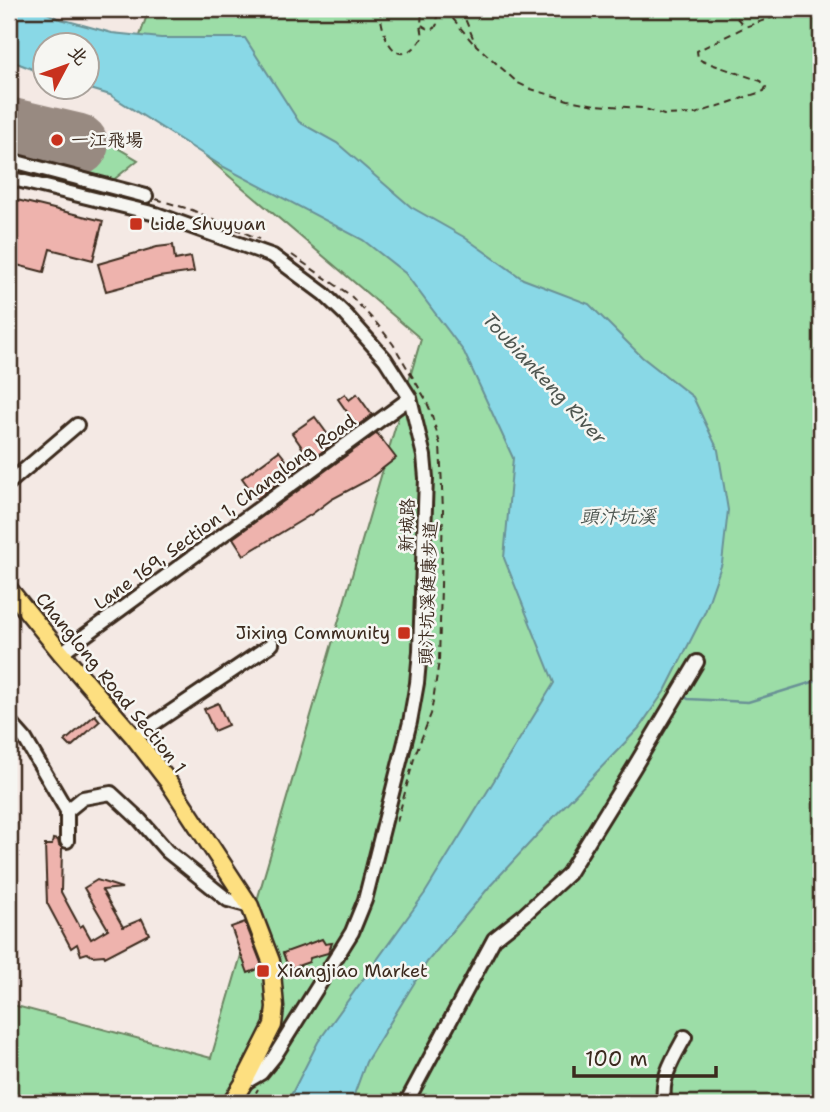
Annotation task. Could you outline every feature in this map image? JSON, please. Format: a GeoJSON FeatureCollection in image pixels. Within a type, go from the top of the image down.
{"type":"FeatureCollection","features":[{"type":"Feature","properties":{"kind":"main road","name":"Changlong Road Section 1"},"geometry":{"type":"LineString","coordinates":[[9,589],[168,781],[250,906],[271,961],[275,1007],[273,1025],[231,1103]]}},
{"type":"Feature","properties":{"kind":"street"},"geometry":{"type":"LineString","coordinates":[[9,160],[146,196]]}},
{"type":"Feature","properties":{"kind":"street","name":"新城路"},"geometry":{"type":"LineString","coordinates":[[9,178],[156,214],[273,256],[324,294],[346,315],[385,359],[410,398],[424,456],[426,478],[420,651],[410,722],[365,900],[352,932],[274,1057],[261,1073],[243,1084]]}},
{"type":"Feature","properties":{"kind":"street","name":"Lane 169, Section 1, Changlong Road"},"geometry":{"type":"LineString","coordinates":[[61,653],[410,398]]}},
{"type":"Feature","properties":{"kind":"street"},"geometry":{"type":"LineString","coordinates":[[9,483],[77,425]]}},
{"type":"Feature","properties":{"kind":"street"},"geometry":{"type":"LineString","coordinates":[[134,737],[272,644]]}},
{"type":"Feature","properties":{"kind":"street"},"geometry":{"type":"LineString","coordinates":[[406,1103],[494,939],[568,874],[696,662]]}},
{"type":"Feature","properties":{"kind":"street"},"geometry":{"type":"LineString","coordinates":[[9,721],[25,739],[67,811],[67,841]]}},
{"type":"Feature","properties":{"kind":"street"},"geometry":{"type":"LineString","coordinates":[[67,811],[83,798],[111,793],[140,820],[167,851],[228,900],[250,906]]}},
{"type":"Feature","properties":{"kind":"street"},"geometry":{"type":"LineString","coordinates":[[665,1103],[662,1091],[670,1064],[685,1038]]}},
{"type":"Feature","properties":{"kind":"path"},"geometry":{"type":"LineString","coordinates":[[380,9],[383,28],[392,48],[402,54],[411,51],[423,37],[422,9]]}},
{"type":"Feature","properties":{"kind":"path"},"geometry":{"type":"LineString","coordinates":[[421,25],[427,29],[435,28],[437,9]]}},
{"type":"Feature","properties":{"kind":"path"},"geometry":{"type":"LineString","coordinates":[[445,9],[470,41],[518,83],[568,100],[642,108],[664,115],[695,114],[764,91],[766,88],[761,81],[702,61],[696,54],[699,49],[745,27],[796,9]]}},
{"type":"Feature","properties":{"kind":"path"},"geometry":{"type":"LineString","coordinates":[[461,9],[475,45]]}},
{"type":"Feature","properties":{"kind":"path"},"geometry":{"type":"LineString","coordinates":[[729,9],[745,27]]}},
{"type":"Feature","properties":{"kind":"path"},"geometry":{"type":"LineString","coordinates":[[146,196],[192,210],[261,240]]}},
{"type":"Feature","properties":{"kind":"path","name":"頭汴坑溪健康步道"},"geometry":{"type":"LineString","coordinates":[[291,255],[350,295],[386,335],[425,398],[440,443],[443,510],[439,661],[430,714],[415,755],[395,829]]}},
{"type":"Feature","properties":{"kind":"path"},"geometry":{"type":"LineString","coordinates":[[250,1103],[260,1085]]}},
{"type":"Feature","properties":{"kind":"green space"},"geometry":{"type":"Polygon","coordinates":[[[149,9],[821,9],[821,1103],[9,1103],[9,1004],[211,1058],[421,339],[123,86],[149,9]]]}},
{"type":"Feature","properties":{"kind":"green space","name":"一江飛場"},"geometry":{"type":"Polygon","coordinates":[[[9,104],[73,122],[138,160],[111,182],[9,159],[9,104]]]}},
{"type":"Feature","properties":{"kind":"water","name":"頭汴坑溪"},"geometry":{"type":"Polygon","coordinates":[[[9,9],[40,9],[57,18],[112,33],[161,38],[245,38],[299,122],[337,143],[411,207],[464,237],[523,279],[589,304],[642,357],[693,397],[718,450],[728,510],[722,563],[705,612],[666,689],[639,728],[490,886],[427,962],[366,1062],[351,1103],[287,1103],[318,1042],[425,893],[554,683],[504,558],[513,458],[464,352],[405,273],[363,240],[220,165],[110,95],[102,93],[102,32],[32,32],[32,69],[9,60],[9,9]]]}},
{"type":"Feature","properties":{"kind":"building"},"geometry":{"type":"Polygon","coordinates":[[[17,200],[103,221],[93,260],[50,249],[44,272],[9,263],[9,234],[17,200]]]}},
{"type":"Feature","properties":{"kind":"building"},"geometry":{"type":"Polygon","coordinates":[[[173,245],[175,260],[191,257],[194,272],[159,277],[106,291],[98,264],[173,245]]]}},
{"type":"Feature","properties":{"kind":"building"},"geometry":{"type":"Polygon","coordinates":[[[345,394],[349,400],[357,394],[372,415],[357,426],[338,399],[345,394]]]}},
{"type":"Feature","properties":{"kind":"building"},"geometry":{"type":"Polygon","coordinates":[[[315,417],[334,443],[311,460],[292,433],[315,417]]]}},
{"type":"Feature","properties":{"kind":"building"},"geometry":{"type":"Polygon","coordinates":[[[377,433],[396,458],[368,480],[332,499],[244,555],[233,538],[377,433]]]}},
{"type":"Feature","properties":{"kind":"building"},"geometry":{"type":"Polygon","coordinates":[[[279,451],[294,470],[257,499],[242,478],[279,451]]]}},
{"type":"Feature","properties":{"kind":"building"},"geometry":{"type":"Polygon","coordinates":[[[218,703],[228,725],[214,731],[204,709],[218,703]]]}},
{"type":"Feature","properties":{"kind":"building"},"geometry":{"type":"Polygon","coordinates":[[[95,715],[100,721],[71,747],[65,741],[95,715]]]}},
{"type":"Feature","properties":{"kind":"building"},"geometry":{"type":"Polygon","coordinates":[[[53,839],[58,840],[62,848],[61,892],[80,927],[83,925],[91,939],[108,929],[84,888],[97,880],[122,888],[102,890],[123,927],[142,919],[149,934],[105,957],[87,953],[81,955],[77,944],[71,948],[47,903],[45,845],[52,845],[53,839]]]}},
{"type":"Feature","properties":{"kind":"building"},"geometry":{"type":"Polygon","coordinates":[[[245,922],[261,963],[261,968],[248,973],[231,927],[245,922]]]}},
{"type":"Feature","properties":{"kind":"building"},"geometry":{"type":"Polygon","coordinates":[[[322,939],[325,944],[332,943],[328,953],[310,958],[309,962],[289,969],[283,953],[322,939]]]}},
{"type":"Feature","properties":{"kind":"waterway"},"geometry":{"type":"LineString","coordinates":[[684,696],[688,699],[748,702],[816,681],[821,676]]}},
{"type":"Feature","properties":{"kind":"runway"},"geometry":{"type":"LineString","coordinates":[[9,129],[77,145]]}},
{"type":"Feature","properties":{"kind":"place","name":"一江飛場"},"geometry":{"type":"Point","coordinates":[57,140]}},
{"type":"Feature","properties":{"kind":"place","name":"Lide Shuyuan"},"geometry":{"type":"Point","coordinates":[136,224]}},
{"type":"Feature","properties":{"kind":"place","name":"Jixing Community"},"geometry":{"type":"Point","coordinates":[404,633]}},
{"type":"Feature","properties":{"kind":"place","name":"Xiangjiao Market"},"geometry":{"type":"Point","coordinates":[263,971]}},
{"type":"Feature","properties":{"kind":"water label","name":"Toubiankeng River"},"geometry":{"type":"Point","coordinates":[545,378]}}]}
